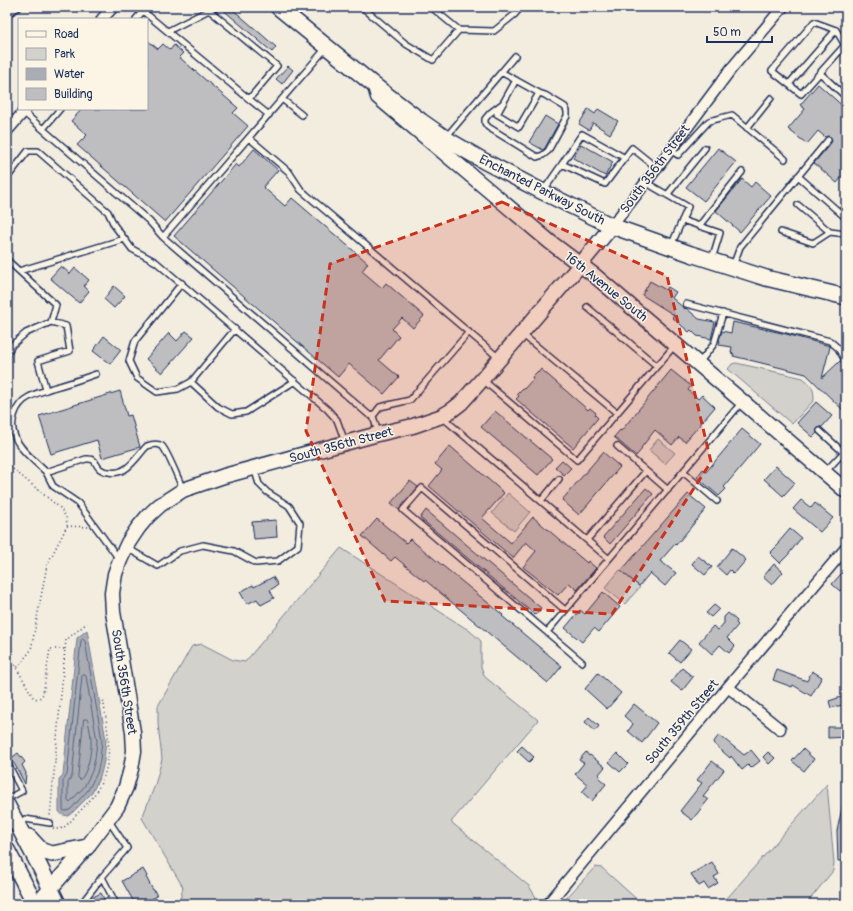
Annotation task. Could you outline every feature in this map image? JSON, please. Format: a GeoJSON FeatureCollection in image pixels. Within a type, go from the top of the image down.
{"type":"FeatureCollection","features":[{"type":"Feature","properties":{"kind":"main road","name":"Enchanted Parkway South"},"geometry":{"type":"LineString","coordinates":[[278,7],[374,86],[445,138],[484,161],[543,192],[612,226],[671,247],[766,278],[846,297]]}},
{"type":"Feature","properties":{"kind":"main road","name":"16th Avenue South"},"geometry":{"type":"LineString","coordinates":[[374,86],[378,97],[550,242],[594,275],[844,490]]}},
{"type":"Feature","properties":{"kind":"main road","name":"South 356th Street"},"geometry":{"type":"LineString","coordinates":[[36,904],[87,847],[117,807],[126,787],[134,751],[133,732],[113,612],[112,593],[115,574],[123,553],[138,528],[148,516],[160,505],[183,490],[224,476],[378,434],[414,426],[442,416],[452,410],[482,380],[612,226]]}},
{"type":"Feature","properties":{"kind":"main road"},"geometry":{"type":"LineString","coordinates":[[7,805],[58,904]]}},
{"type":"Feature","properties":{"kind":"main road"},"geometry":{"type":"LineString","coordinates":[[18,827],[42,851],[52,854],[87,847]]}},
{"type":"Feature","properties":{"kind":"main road"},"geometry":{"type":"LineString","coordinates":[[7,850],[36,904]]}},
{"type":"Feature","properties":{"kind":"street"},"geometry":{"type":"LineString","coordinates":[[103,18],[113,7]]}},
{"type":"Feature","properties":{"kind":"street","name":"South 356th Street"},"geometry":{"type":"LineString","coordinates":[[612,226],[732,69],[783,7]]}},
{"type":"Feature","properties":{"kind":"street"},"geometry":{"type":"LineString","coordinates":[[7,131],[24,111]]}},
{"type":"Feature","properties":{"kind":"street","name":"South 359th Street"},"geometry":{"type":"LineString","coordinates":[[548,904],[846,547]]}},
{"type":"Feature","properties":{"kind":"street"},"geometry":{"type":"LineString","coordinates":[[728,687],[780,729]]}},
{"type":"Feature","properties":{"kind":"lane"},"geometry":{"type":"LineString","coordinates":[[7,11],[11,12],[19,7]]}},
{"type":"Feature","properties":{"kind":"lane"},"geometry":{"type":"LineString","coordinates":[[138,7],[269,115]]}},
{"type":"Feature","properties":{"kind":"lane"},"geometry":{"type":"LineString","coordinates":[[362,7],[406,44],[433,60],[459,30]]}},
{"type":"Feature","properties":{"kind":"lane"},"geometry":{"type":"LineString","coordinates":[[431,7],[459,30],[494,32],[514,15],[520,7]]}},
{"type":"Feature","properties":{"kind":"lane"},"geometry":{"type":"LineString","coordinates":[[168,31],[209,10],[277,66],[250,99]]}},
{"type":"Feature","properties":{"kind":"lane"},"geometry":{"type":"LineString","coordinates":[[137,18],[143,11]]}},
{"type":"Feature","properties":{"kind":"lane"},"geometry":{"type":"LineString","coordinates":[[814,22],[836,30],[845,46],[802,94],[772,71],[814,22]]}},
{"type":"Feature","properties":{"kind":"lane"},"geometry":{"type":"LineString","coordinates":[[789,84],[836,30]]}},
{"type":"Feature","properties":{"kind":"lane"},"geometry":{"type":"LineString","coordinates":[[163,237],[327,47]]}},
{"type":"Feature","properties":{"kind":"lane"},"geometry":{"type":"LineString","coordinates":[[445,138],[515,56]]}},
{"type":"Feature","properties":{"kind":"lane"},"geometry":{"type":"LineString","coordinates":[[501,72],[538,93],[560,103],[567,110],[567,116],[548,151],[537,157],[488,127],[485,123],[485,119],[490,112],[502,104]]}},
{"type":"Feature","properties":{"kind":"lane"},"geometry":{"type":"LineString","coordinates":[[820,73],[846,97]]}},
{"type":"Feature","properties":{"kind":"lane"},"geometry":{"type":"LineString","coordinates":[[516,80],[497,114],[519,127],[538,93]]}},
{"type":"Feature","properties":{"kind":"lane"},"geometry":{"type":"LineString","coordinates":[[747,128],[771,98]]}},
{"type":"Feature","properties":{"kind":"lane"},"geometry":{"type":"LineString","coordinates":[[282,99],[302,115]]}},
{"type":"Feature","properties":{"kind":"lane"},"geometry":{"type":"LineString","coordinates":[[43,129],[59,110]]}},
{"type":"Feature","properties":{"kind":"lane"},"geometry":{"type":"LineString","coordinates":[[24,111],[149,221],[163,237],[369,415],[373,416]]}},
{"type":"Feature","properties":{"kind":"lane"},"geometry":{"type":"LineString","coordinates":[[670,150],[678,155],[709,121],[732,115],[785,159]]}},
{"type":"Feature","properties":{"kind":"lane"},"geometry":{"type":"LineString","coordinates":[[543,192],[582,134],[625,158]]}},
{"type":"Feature","properties":{"kind":"lane"},"geometry":{"type":"LineString","coordinates":[[249,138],[289,172],[301,190],[500,358]]}},
{"type":"Feature","properties":{"kind":"lane"},"geometry":{"type":"LineString","coordinates":[[733,267],[740,247],[828,140]]}},
{"type":"Feature","properties":{"kind":"lane"},"geometry":{"type":"LineString","coordinates":[[562,164],[605,184],[632,148],[657,168]]}},
{"type":"Feature","properties":{"kind":"lane"},"geometry":{"type":"LineString","coordinates":[[667,195],[705,148]]}},
{"type":"Feature","properties":{"kind":"lane"},"geometry":{"type":"LineString","coordinates":[[7,178],[28,151],[38,151],[108,212],[114,225],[132,249],[156,262],[327,409],[337,420],[346,443]]}},
{"type":"Feature","properties":{"kind":"lane"},"geometry":{"type":"LineString","coordinates":[[699,226],[742,172]]}},
{"type":"Feature","properties":{"kind":"lane"},"geometry":{"type":"LineString","coordinates":[[798,176],[845,215]]}},
{"type":"Feature","properties":{"kind":"lane"},"geometry":{"type":"LineString","coordinates":[[645,182],[688,207],[671,247]]}},
{"type":"Feature","properties":{"kind":"lane"},"geometry":{"type":"LineString","coordinates":[[798,204],[830,232],[846,234]]}},
{"type":"Feature","properties":{"kind":"lane"},"geometry":{"type":"LineString","coordinates":[[682,220],[720,233],[711,260]]}},
{"type":"Feature","properties":{"kind":"lane"},"geometry":{"type":"LineString","coordinates":[[781,232],[813,243],[830,232]]}},
{"type":"Feature","properties":{"kind":"lane"},"geometry":{"type":"LineString","coordinates":[[19,271],[124,239]]}},
{"type":"Feature","properties":{"kind":"lane"},"geometry":{"type":"LineString","coordinates":[[7,260],[56,304],[51,322]]}},
{"type":"Feature","properties":{"kind":"lane"},"geometry":{"type":"LineString","coordinates":[[182,284],[135,341],[129,361],[137,378],[156,392],[178,389],[191,382],[235,329]]}},
{"type":"Feature","properties":{"kind":"lane"},"geometry":{"type":"LineString","coordinates":[[686,304],[830,341],[838,348],[846,362]]}},
{"type":"Feature","properties":{"kind":"lane"},"geometry":{"type":"LineString","coordinates":[[587,307],[657,366]]}},
{"type":"Feature","properties":{"kind":"lane"},"geometry":{"type":"LineString","coordinates":[[698,364],[714,344],[723,313]]}},
{"type":"Feature","properties":{"kind":"lane"},"geometry":{"type":"LineString","coordinates":[[7,354],[12,345],[26,333],[51,322],[66,326],[70,351],[38,361],[46,390]]}},
{"type":"Feature","properties":{"kind":"lane"},"geometry":{"type":"LineString","coordinates":[[373,416],[380,407],[410,400],[469,332]]}},
{"type":"Feature","properties":{"kind":"lane"},"geometry":{"type":"LineString","coordinates":[[521,334],[617,413]]}},
{"type":"Feature","properties":{"kind":"lane"},"geometry":{"type":"LineString","coordinates":[[482,380],[577,460],[675,344]]}},
{"type":"Feature","properties":{"kind":"lane"},"geometry":{"type":"LineString","coordinates":[[96,374],[28,397],[20,404],[14,414],[13,426],[15,437],[21,446],[46,472],[54,486],[78,503],[96,528],[123,553],[158,566],[180,551],[203,545],[234,552],[256,563],[278,561],[298,546],[300,523],[289,506],[267,492],[259,484],[254,468]]}},
{"type":"Feature","properties":{"kind":"lane"},"geometry":{"type":"LineString","coordinates":[[191,382],[218,407],[232,414],[246,412],[294,381]]}},
{"type":"Feature","properties":{"kind":"lane"},"geometry":{"type":"LineString","coordinates":[[547,632],[743,402]]}},
{"type":"Feature","properties":{"kind":"lane"},"geometry":{"type":"LineString","coordinates":[[373,416],[378,434]]}},
{"type":"Feature","properties":{"kind":"lane"},"geometry":{"type":"LineString","coordinates":[[442,416],[609,559]]}},
{"type":"Feature","properties":{"kind":"lane"},"geometry":{"type":"LineString","coordinates":[[820,431],[845,452],[824,473]]}},
{"type":"Feature","properties":{"kind":"lane"},"geometry":{"type":"LineString","coordinates":[[46,472],[86,459],[95,462],[99,468],[105,471],[113,473],[120,472],[127,468],[147,446],[155,444],[163,447],[166,451],[183,490]]}},
{"type":"Feature","properties":{"kind":"lane"},"geometry":{"type":"LineString","coordinates":[[617,446],[668,490]]}},
{"type":"Feature","properties":{"kind":"lane"},"geometry":{"type":"LineString","coordinates":[[587,540],[646,470]]}},
{"type":"Feature","properties":{"kind":"lane"},"geometry":{"type":"LineString","coordinates":[[683,472],[717,501]]}},
{"type":"Feature","properties":{"kind":"lane"},"geometry":{"type":"LineString","coordinates":[[541,501],[559,479]]}},
{"type":"Feature","properties":{"kind":"lane"},"geometry":{"type":"LineString","coordinates":[[565,610],[422,488],[403,510],[582,662]]}},
{"type":"Feature","properties":{"kind":"lane"},"geometry":{"type":"LineString","coordinates":[[7,762],[22,791],[7,799]]}},
{"type":"Feature","properties":{"kind":"lane"},"geometry":{"type":"LineString","coordinates":[[18,827],[25,819],[50,823]]}},
{"type":"Feature","properties":{"kind":"lane"},"geometry":{"type":"LineString","coordinates":[[87,904],[84,899],[127,848],[108,819]]}},
{"type":"Feature","properties":{"kind":"lane"},"geometry":{"type":"LineString","coordinates":[[102,877],[116,904]]}},
{"type":"Feature","properties":{"kind":"lane"},"geometry":{"type":"LineString","coordinates":[[106,902],[113,898]]}},
{"type":"Feature","properties":{"kind":"path"},"geometry":{"type":"LineString","coordinates":[[7,464],[60,508],[66,517],[67,526],[48,564],[31,650],[17,668]]}},
{"type":"Feature","properties":{"kind":"path"},"geometry":{"type":"LineString","coordinates":[[67,526],[96,528]]}},
{"type":"Feature","properties":{"kind":"path"},"geometry":{"type":"LineString","coordinates":[[87,623],[66,640],[50,823],[51,827],[55,829],[64,827],[89,802],[96,793],[103,779],[108,760],[109,740],[103,698]]}},
{"type":"Feature","properties":{"kind":"path"},"geometry":{"type":"LineString","coordinates":[[7,651],[33,697],[37,699],[43,694],[50,649],[65,649]]}},
{"type":"Feature","properties":{"kind":"highlighted area"},"geometry":{"type":"Polygon","coordinates":[[[502,202],[667,276],[711,462],[612,614],[385,601],[306,431],[330,264],[502,202]]]}},
{"type":"Feature","properties":{"kind":"green space"},"geometry":{"type":"Polygon","coordinates":[[[736,363],[803,378],[812,388],[814,400],[792,424],[728,369],[732,364],[736,363]]]}},
{"type":"Feature","properties":{"kind":"green space"},"geometry":{"type":"Polygon","coordinates":[[[658,439],[675,453],[665,464],[649,450],[658,439]]]}},
{"type":"Feature","properties":{"kind":"green space"},"geometry":{"type":"Polygon","coordinates":[[[508,493],[530,512],[514,531],[492,513],[508,493]]]}},
{"type":"Feature","properties":{"kind":"green space"},"geometry":{"type":"Polygon","coordinates":[[[341,548],[470,631],[481,641],[481,667],[485,677],[538,720],[451,822],[529,886],[537,899],[532,904],[179,904],[183,887],[142,818],[155,785],[162,759],[158,724],[158,706],[192,646],[202,644],[233,660],[245,662],[341,548]]]}},
{"type":"Feature","properties":{"kind":"green space"},"geometry":{"type":"Polygon","coordinates":[[[620,570],[640,587],[625,604],[605,588],[620,570]]]}},
{"type":"Feature","properties":{"kind":"green space"},"geometry":{"type":"Polygon","coordinates":[[[827,784],[834,863],[833,871],[806,904],[722,904],[827,784]]]}},
{"type":"Feature","properties":{"kind":"green space"},"geometry":{"type":"Polygon","coordinates":[[[595,867],[602,868],[642,904],[561,904],[595,867]]]}},
{"type":"Feature","properties":{"kind":"water"},"geometry":{"type":"Polygon","coordinates":[[[87,630],[106,740],[104,761],[101,774],[92,793],[68,816],[62,815],[59,811],[59,779],[63,775],[77,638],[87,630]]]}},
{"type":"Feature","properties":{"kind":"building"},"geometry":{"type":"Polygon","coordinates":[[[220,7],[230,7],[276,47],[272,52],[220,7]]]}},
{"type":"Feature","properties":{"kind":"building"},"geometry":{"type":"Polygon","coordinates":[[[148,41],[158,49],[163,44],[170,50],[174,45],[183,53],[179,57],[238,108],[233,113],[248,126],[165,222],[77,145],[87,135],[71,121],[81,110],[148,110],[148,41]]]}},
{"type":"Feature","properties":{"kind":"building"},"geometry":{"type":"Polygon","coordinates":[[[288,66],[293,70],[282,84],[276,79],[288,66]]]}},
{"type":"Feature","properties":{"kind":"building"},"geometry":{"type":"Polygon","coordinates":[[[818,84],[846,109],[846,172],[837,183],[814,163],[831,143],[831,137],[825,137],[818,131],[807,144],[788,129],[805,109],[800,105],[818,84]]]}},
{"type":"Feature","properties":{"kind":"building"},"geometry":{"type":"Polygon","coordinates":[[[588,109],[595,114],[598,109],[618,121],[610,134],[593,123],[589,130],[579,124],[588,109]]]}},
{"type":"Feature","properties":{"kind":"building"},"geometry":{"type":"Polygon","coordinates":[[[545,116],[558,124],[543,150],[529,142],[545,116]]]}},
{"type":"Feature","properties":{"kind":"building"},"geometry":{"type":"Polygon","coordinates":[[[581,144],[613,162],[605,176],[573,158],[581,144]]]}},
{"type":"Feature","properties":{"kind":"building"},"geometry":{"type":"Polygon","coordinates":[[[718,148],[736,162],[704,201],[686,187],[718,148]]]}},
{"type":"Feature","properties":{"kind":"building"},"geometry":{"type":"Polygon","coordinates":[[[254,149],[278,170],[263,187],[285,206],[292,198],[368,263],[362,271],[382,288],[386,283],[424,316],[413,328],[402,318],[392,329],[399,336],[379,360],[399,377],[384,394],[349,364],[338,377],[174,236],[236,164],[239,167],[254,149]]]}},
{"type":"Feature","properties":{"kind":"building"},"geometry":{"type":"Polygon","coordinates":[[[742,179],[751,187],[755,182],[771,196],[740,232],[716,211],[742,179]]]}},
{"type":"Feature","properties":{"kind":"building"},"geometry":{"type":"Polygon","coordinates":[[[61,266],[70,274],[75,268],[89,280],[84,286],[89,291],[79,303],[50,278],[61,266]]]}},
{"type":"Feature","properties":{"kind":"building"},"geometry":{"type":"Polygon","coordinates":[[[650,281],[666,290],[668,287],[676,292],[672,298],[699,319],[715,322],[711,339],[697,336],[691,330],[689,332],[672,317],[674,315],[642,295],[650,281]]]}},
{"type":"Feature","properties":{"kind":"building"},"geometry":{"type":"Polygon","coordinates":[[[114,286],[125,296],[114,308],[104,299],[114,286]]]}},
{"type":"Feature","properties":{"kind":"building"},"geometry":{"type":"Polygon","coordinates":[[[733,322],[830,346],[822,378],[840,361],[846,367],[846,374],[841,378],[846,383],[846,413],[806,374],[733,356],[734,354],[731,353],[732,347],[719,345],[722,331],[731,333],[733,322]]]}},
{"type":"Feature","properties":{"kind":"building"},"geometry":{"type":"Polygon","coordinates":[[[186,331],[194,337],[162,373],[146,359],[169,333],[177,341],[186,331]]]}},
{"type":"Feature","properties":{"kind":"building"},"geometry":{"type":"Polygon","coordinates":[[[104,336],[121,350],[110,364],[93,351],[104,336]]]}},
{"type":"Feature","properties":{"kind":"building"},"geometry":{"type":"Polygon","coordinates":[[[541,369],[588,410],[590,408],[596,413],[595,415],[598,418],[573,448],[516,399],[519,396],[517,394],[523,388],[524,389],[533,379],[532,377],[541,369]]]}},
{"type":"Feature","properties":{"kind":"building"},"geometry":{"type":"Polygon","coordinates":[[[671,370],[691,386],[688,390],[698,399],[702,395],[715,407],[685,442],[679,437],[672,445],[655,430],[636,456],[614,437],[620,430],[621,431],[671,370]]]}},
{"type":"Feature","properties":{"kind":"building"},"geometry":{"type":"Polygon","coordinates":[[[120,391],[127,416],[131,415],[140,447],[102,458],[97,440],[51,454],[39,416],[120,391]]]}},
{"type":"Feature","properties":{"kind":"building"},"geometry":{"type":"Polygon","coordinates":[[[816,402],[832,416],[822,427],[817,429],[817,433],[813,437],[797,423],[816,402]]]}},
{"type":"Feature","properties":{"kind":"building"},"geometry":{"type":"Polygon","coordinates":[[[495,411],[552,459],[538,475],[481,427],[495,411]]]}},
{"type":"Feature","properties":{"kind":"building"},"geometry":{"type":"Polygon","coordinates":[[[742,429],[760,444],[724,487],[726,489],[719,496],[697,477],[703,469],[706,472],[742,429]]]}},
{"type":"Feature","properties":{"kind":"building"},"geometry":{"type":"Polygon","coordinates":[[[450,446],[504,493],[482,518],[511,543],[533,517],[587,563],[588,561],[596,568],[577,590],[569,583],[558,595],[523,567],[536,551],[526,542],[513,558],[429,486],[442,470],[435,464],[450,446]]]}},
{"type":"Feature","properties":{"kind":"building"},"geometry":{"type":"Polygon","coordinates":[[[603,452],[620,467],[579,515],[562,500],[603,452]]]}},
{"type":"Feature","properties":{"kind":"building"},"geometry":{"type":"Polygon","coordinates":[[[562,460],[571,468],[564,475],[555,467],[562,460]]]}},
{"type":"Feature","properties":{"kind":"building"},"geometry":{"type":"Polygon","coordinates":[[[776,466],[795,483],[783,496],[764,479],[776,466]]]}},
{"type":"Feature","properties":{"kind":"building"},"geometry":{"type":"Polygon","coordinates":[[[410,481],[418,487],[399,510],[391,503],[410,481]]]}},
{"type":"Feature","properties":{"kind":"building"},"geometry":{"type":"Polygon","coordinates":[[[646,488],[653,494],[610,544],[603,537],[646,488]]]}},
{"type":"Feature","properties":{"kind":"building"},"geometry":{"type":"Polygon","coordinates":[[[688,494],[706,509],[676,545],[675,544],[660,561],[676,573],[665,586],[650,573],[639,586],[621,571],[688,494]]]}},
{"type":"Feature","properties":{"kind":"building"},"geometry":{"type":"Polygon","coordinates":[[[801,500],[811,508],[815,503],[833,518],[820,532],[793,509],[801,500]]]}},
{"type":"Feature","properties":{"kind":"building"},"geometry":{"type":"Polygon","coordinates":[[[426,510],[541,608],[535,615],[420,518],[426,510]]]}},
{"type":"Feature","properties":{"kind":"building"},"geometry":{"type":"Polygon","coordinates":[[[377,519],[406,543],[410,539],[503,615],[502,616],[562,666],[548,683],[425,580],[424,581],[395,557],[391,561],[362,536],[377,519]]]}},
{"type":"Feature","properties":{"kind":"building"},"geometry":{"type":"Polygon","coordinates":[[[276,520],[277,537],[254,539],[252,522],[276,520]]]}},
{"type":"Feature","properties":{"kind":"building"},"geometry":{"type":"Polygon","coordinates":[[[790,529],[801,538],[780,563],[770,553],[790,529]]]}},
{"type":"Feature","properties":{"kind":"building"},"geometry":{"type":"Polygon","coordinates":[[[732,548],[746,560],[734,574],[730,570],[726,575],[717,567],[732,548]]]}},
{"type":"Feature","properties":{"kind":"building"},"geometry":{"type":"Polygon","coordinates":[[[698,556],[712,567],[705,575],[692,564],[698,556]]]}},
{"type":"Feature","properties":{"kind":"building"},"geometry":{"type":"Polygon","coordinates":[[[774,564],[783,572],[772,585],[763,577],[774,564]]]}},
{"type":"Feature","properties":{"kind":"building"},"geometry":{"type":"Polygon","coordinates":[[[841,574],[846,578],[846,584],[840,591],[832,584],[841,574]]]}},
{"type":"Feature","properties":{"kind":"building"},"geometry":{"type":"Polygon","coordinates":[[[273,577],[278,585],[270,590],[274,598],[261,605],[257,599],[247,604],[240,592],[253,585],[254,587],[273,577]]]}},
{"type":"Feature","properties":{"kind":"building"},"geometry":{"type":"Polygon","coordinates":[[[603,592],[620,607],[599,632],[594,628],[582,642],[565,628],[580,610],[585,614],[603,592]]]}},
{"type":"Feature","properties":{"kind":"building"},"geometry":{"type":"Polygon","coordinates":[[[714,605],[719,609],[711,617],[706,613],[714,605]]]}},
{"type":"Feature","properties":{"kind":"building"},"geometry":{"type":"Polygon","coordinates":[[[728,613],[737,621],[736,623],[738,625],[727,638],[735,646],[729,653],[720,645],[712,654],[699,642],[713,626],[718,630],[724,623],[724,617],[728,613]]]}},
{"type":"Feature","properties":{"kind":"building"},"geometry":{"type":"Polygon","coordinates":[[[680,640],[691,649],[680,662],[669,653],[680,640]]]}},
{"type":"Feature","properties":{"kind":"building"},"geometry":{"type":"Polygon","coordinates":[[[682,668],[693,677],[682,691],[671,682],[682,668]]]}},
{"type":"Feature","properties":{"kind":"building"},"geometry":{"type":"Polygon","coordinates":[[[777,670],[807,681],[812,671],[822,677],[811,696],[793,685],[792,687],[773,680],[777,670]]]}},
{"type":"Feature","properties":{"kind":"building"},"geometry":{"type":"Polygon","coordinates":[[[598,673],[621,693],[607,709],[585,689],[598,673]]]}},
{"type":"Feature","properties":{"kind":"building"},"geometry":{"type":"Polygon","coordinates":[[[844,696],[846,704],[831,708],[829,701],[844,696]]]}},
{"type":"Feature","properties":{"kind":"building"},"geometry":{"type":"Polygon","coordinates":[[[634,704],[657,723],[642,743],[628,731],[633,724],[624,716],[634,704]]]}},
{"type":"Feature","properties":{"kind":"building"},"geometry":{"type":"Polygon","coordinates":[[[589,717],[599,726],[595,731],[585,722],[589,717]]]}},
{"type":"Feature","properties":{"kind":"building"},"geometry":{"type":"Polygon","coordinates":[[[828,727],[846,727],[846,737],[828,738],[828,727]]]}},
{"type":"Feature","properties":{"kind":"building"},"geometry":{"type":"Polygon","coordinates":[[[719,735],[744,755],[751,750],[760,761],[751,768],[748,765],[742,770],[731,756],[730,758],[713,743],[719,735]]]}},
{"type":"Feature","properties":{"kind":"building"},"geometry":{"type":"Polygon","coordinates":[[[522,746],[534,757],[529,762],[517,751],[522,746]]]}},
{"type":"Feature","properties":{"kind":"building"},"geometry":{"type":"Polygon","coordinates":[[[803,749],[814,759],[804,771],[792,761],[803,749]]]}},
{"type":"Feature","properties":{"kind":"building"},"geometry":{"type":"Polygon","coordinates":[[[586,752],[589,756],[590,755],[605,767],[599,774],[599,778],[606,784],[592,801],[582,792],[588,785],[575,774],[584,763],[579,760],[586,752]]]}},
{"type":"Feature","properties":{"kind":"building"},"geometry":{"type":"Polygon","coordinates":[[[768,752],[775,758],[769,764],[763,757],[768,752]]]}},
{"type":"Feature","properties":{"kind":"building"},"geometry":{"type":"Polygon","coordinates":[[[18,753],[25,762],[22,765],[26,773],[25,784],[15,765],[10,759],[18,753]]]}},
{"type":"Feature","properties":{"kind":"building"},"geometry":{"type":"Polygon","coordinates":[[[617,753],[628,764],[620,772],[609,762],[617,753]]]}},
{"type":"Feature","properties":{"kind":"building"},"geometry":{"type":"Polygon","coordinates":[[[712,761],[724,770],[703,796],[708,800],[692,820],[680,811],[702,783],[697,780],[712,761]]]}},
{"type":"Feature","properties":{"kind":"building"},"geometry":{"type":"Polygon","coordinates":[[[843,803],[846,804],[846,861],[838,861],[837,831],[843,803]]]}},
{"type":"Feature","properties":{"kind":"building"},"geometry":{"type":"Polygon","coordinates":[[[712,862],[719,874],[714,877],[718,883],[708,889],[704,883],[699,886],[691,874],[712,862]]]}},
{"type":"Feature","properties":{"kind":"building"},"geometry":{"type":"Polygon","coordinates":[[[143,869],[157,896],[143,904],[135,904],[122,881],[143,869]]]}},
{"type":"Feature","properties":{"kind":"building"},"geometry":{"type":"Polygon","coordinates":[[[101,893],[104,899],[102,902],[103,904],[91,904],[91,898],[101,893]]]}}]}
